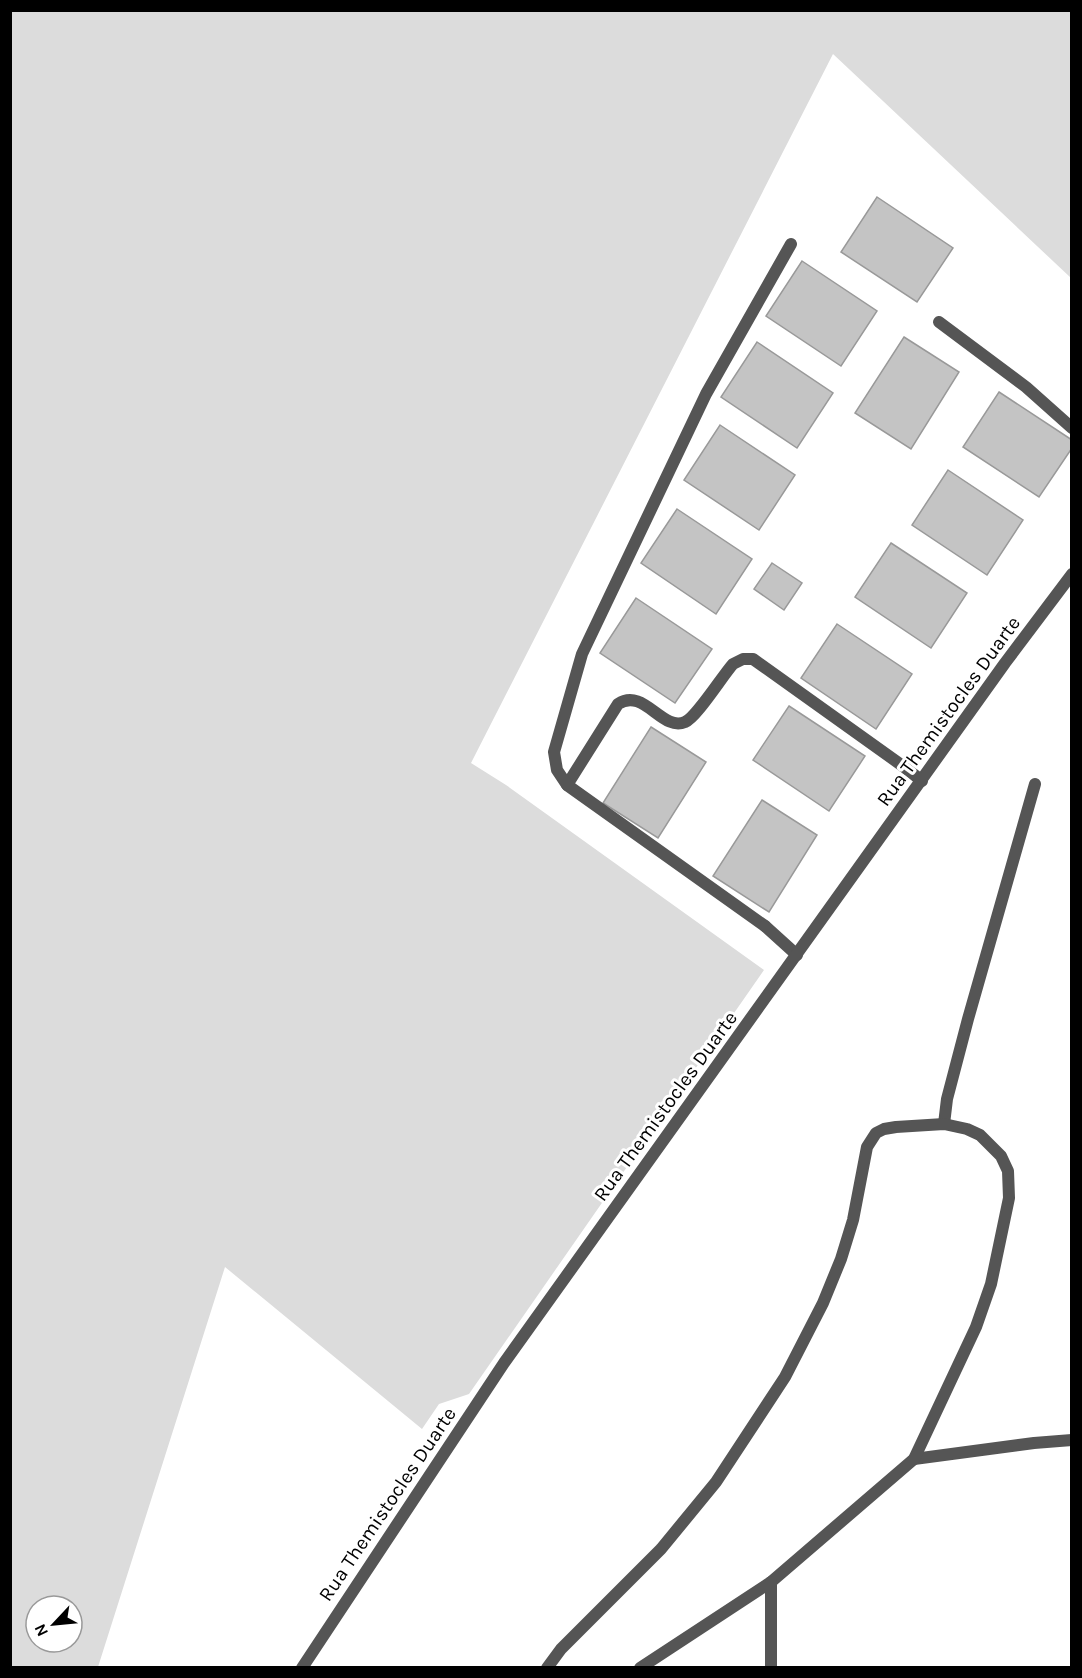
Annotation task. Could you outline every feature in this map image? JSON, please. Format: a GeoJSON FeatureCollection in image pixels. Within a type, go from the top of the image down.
{"type":"FeatureCollection","features":[{"type":"Feature","properties":{"kind":"street"},"geometry":{"type":"LineString","coordinates":[[791,244],[706,394],[582,654],[554,752],[557,770],[567,784],[765,926],[797,955]]}},
{"type":"Feature","properties":{"kind":"street"},"geometry":{"type":"LineString","coordinates":[[939,322],[1026,387],[1071,428]]}},
{"type":"Feature","properties":{"kind":"street","name":"Rua Themistocles Duarte"},"geometry":{"type":"LineString","coordinates":[[302,1668],[504,1363],[1071,574]]}},
{"type":"Feature","properties":{"kind":"street"},"geometry":{"type":"LineString","coordinates":[[567,784],[618,704],[624,699],[633,698],[674,723],[684,723],[694,716],[733,664],[742,659],[753,658],[922,781]]}},
{"type":"Feature","properties":{"kind":"street"},"geometry":{"type":"LineString","coordinates":[[944,1124],[947,1099],[968,1019],[1035,784]]}},
{"type":"Feature","properties":{"kind":"street"},"geometry":{"type":"LineString","coordinates":[[547,1668],[561,1649],[661,1549],[709,1490],[785,1377],[823,1303],[841,1258],[853,1220],[867,1147],[871,1138],[876,1133],[896,1127],[944,1124],[967,1129],[980,1135],[1001,1156],[1008,1171],[1009,1198],[991,1284],[976,1326],[914,1459],[771,1582],[640,1668]]}},
{"type":"Feature","properties":{"kind":"street"},"geometry":{"type":"LineString","coordinates":[[914,1459],[1071,1440]]}},
{"type":"Feature","properties":{"kind":"street"},"geometry":{"type":"LineString","coordinates":[[771,1582],[771,1668]]}},
{"type":"Feature","properties":{"kind":"shaded area"},"geometry":{"type":"Polygon","coordinates":[[[11,10],[1071,11],[1071,278],[833,54],[471,763],[506,785],[764,970],[469,1394],[439,1404],[422,1429],[225,1267],[98,1667],[11,1667],[11,10]]]}},
{"type":"Feature","properties":{"kind":"building"},"geometry":{"type":"Polygon","coordinates":[[[877,197],[953,248],[917,302],[841,252],[877,197]]]}},
{"type":"Feature","properties":{"kind":"building"},"geometry":{"type":"Polygon","coordinates":[[[802,261],[877,311],[841,366],[766,316],[802,261]]]}},
{"type":"Feature","properties":{"kind":"building"},"geometry":{"type":"Polygon","coordinates":[[[904,337],[959,372],[911,449],[855,413],[904,337]]]}},
{"type":"Feature","properties":{"kind":"building"},"geometry":{"type":"Polygon","coordinates":[[[757,342],[833,393],[797,448],[721,397],[757,342]]]}},
{"type":"Feature","properties":{"kind":"building"},"geometry":{"type":"Polygon","coordinates":[[[999,392],[1072,440],[1072,448],[1039,497],[963,447],[999,392]]]}},
{"type":"Feature","properties":{"kind":"building"},"geometry":{"type":"Polygon","coordinates":[[[720,425],[795,475],[759,530],[684,480],[720,425]]]}},
{"type":"Feature","properties":{"kind":"building"},"geometry":{"type":"Polygon","coordinates":[[[948,470],[1023,520],[987,575],[912,525],[948,470]]]}},
{"type":"Feature","properties":{"kind":"building"},"geometry":{"type":"Polygon","coordinates":[[[677,509],[752,559],[716,614],[641,563],[677,509]]]}},
{"type":"Feature","properties":{"kind":"building"},"geometry":{"type":"Polygon","coordinates":[[[891,543],[967,593],[931,648],[855,597],[891,543]]]}},
{"type":"Feature","properties":{"kind":"building"},"geometry":{"type":"Polygon","coordinates":[[[772,563],[802,583],[784,610],[754,589],[772,563]]]}},
{"type":"Feature","properties":{"kind":"building"},"geometry":{"type":"Polygon","coordinates":[[[636,598],[712,649],[675,703],[600,653],[636,598]]]}},
{"type":"Feature","properties":{"kind":"building"},"geometry":{"type":"Polygon","coordinates":[[[837,624],[912,674],[876,729],[801,678],[837,624]]]}},
{"type":"Feature","properties":{"kind":"building"},"geometry":{"type":"Polygon","coordinates":[[[789,706],[865,756],[829,811],[753,760],[789,706]]]}},
{"type":"Feature","properties":{"kind":"building"},"geometry":{"type":"Polygon","coordinates":[[[651,727],[706,762],[658,838],[603,803],[651,727]]]}},
{"type":"Feature","properties":{"kind":"building"},"geometry":{"type":"Polygon","coordinates":[[[762,800],[817,835],[769,912],[713,876],[762,800]]]}}]}
